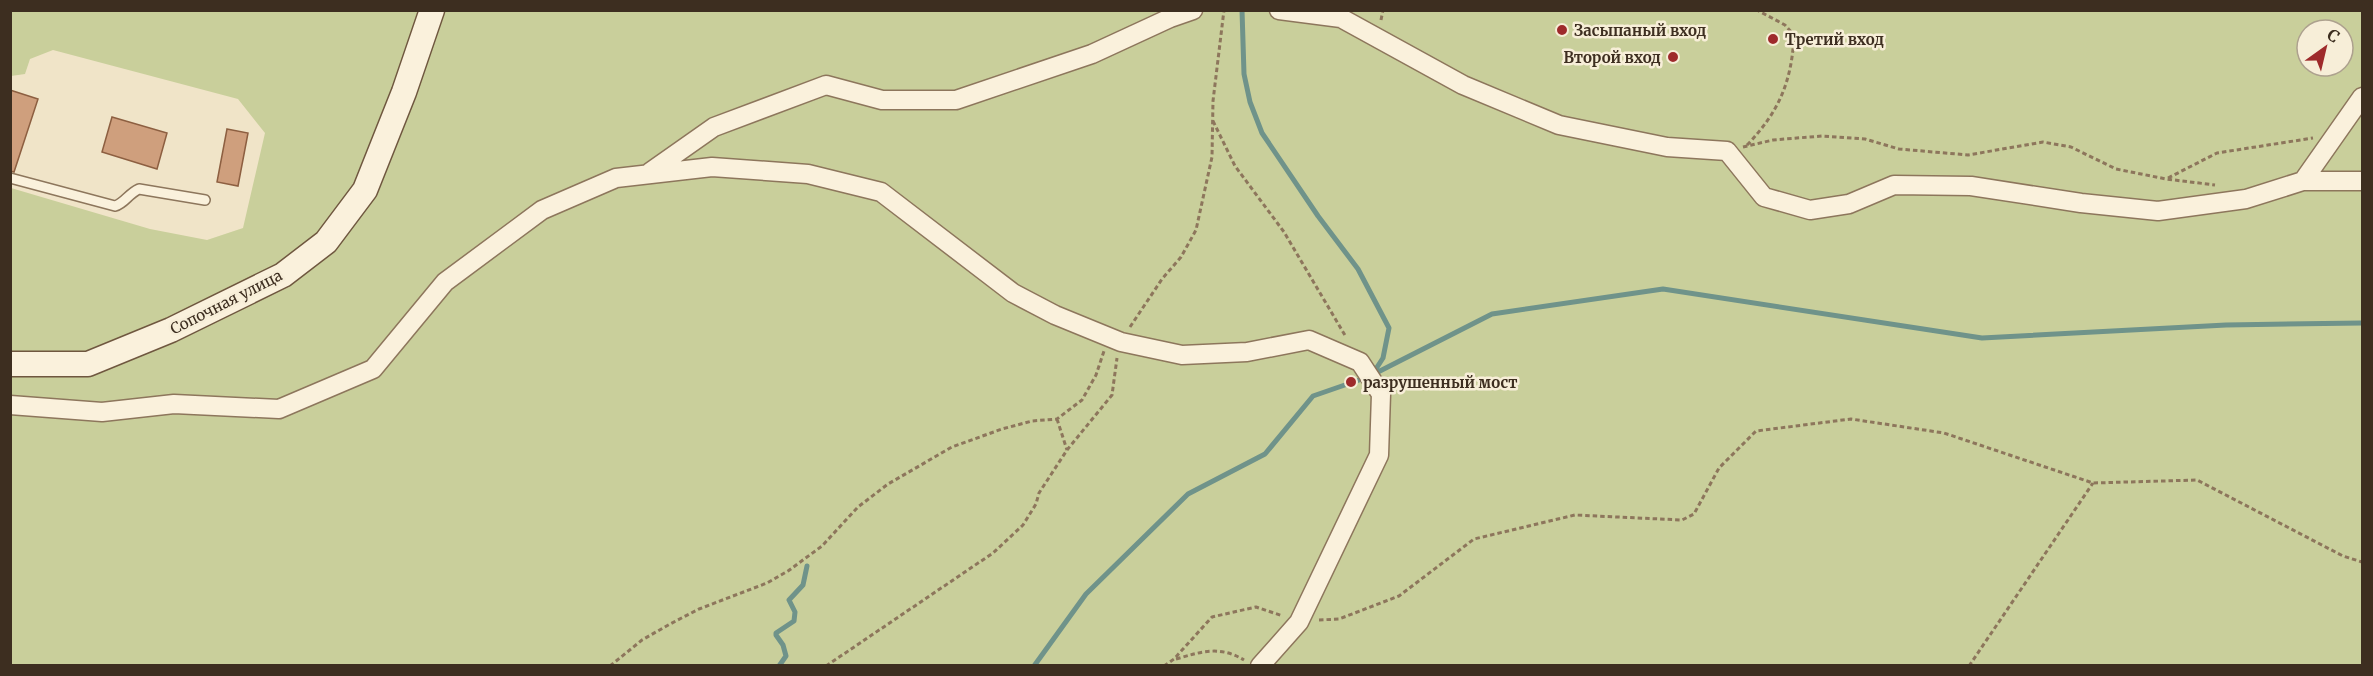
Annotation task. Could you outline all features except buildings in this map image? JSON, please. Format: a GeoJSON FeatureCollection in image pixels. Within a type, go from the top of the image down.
{"type":"FeatureCollection","features":[{"type":"Feature","properties":{"kind":"main road","name":"Сопочная улица"},"geometry":{"type":"LineString","coordinates":[[10,364],[88,364],[171,330],[283,275],[326,242],[364,190],[404,92],[432,10]]}},
{"type":"Feature","properties":{"kind":"street"},"geometry":{"type":"LineString","coordinates":[[649,173],[714,127],[826,85],[882,99],[956,100],[1092,54],[1170,18],[1193,10]]}},
{"type":"Feature","properties":{"kind":"street"},"geometry":{"type":"LineString","coordinates":[[1280,10],[1341,18],[1463,85],[1559,125],[1667,147],[1727,151],[1764,197],[1810,210],[1849,204],[1894,185],[1971,186],[2080,203],[2158,211],[2246,199],[2303,181],[2362,181]]}},
{"type":"Feature","properties":{"kind":"street"},"geometry":{"type":"LineString","coordinates":[[2303,181],[2362,97]]}},
{"type":"Feature","properties":{"kind":"street"},"geometry":{"type":"LineString","coordinates":[[10,405],[102,412],[174,404],[279,409],[373,369],[445,282],[542,210],[616,178],[649,173],[712,167],[808,174],[881,192],[1013,293],[1055,315],[1115,340],[1182,355],[1247,352],[1309,340],[1360,362],[1381,394],[1379,455],[1299,621],[1252,663]]}},
{"type":"Feature","properties":{"kind":"lane"},"geometry":{"type":"LineString","coordinates":[[10,178],[115,206],[122,204],[130,193],[139,189],[205,200]]}},
{"type":"Feature","properties":{"kind":"path"},"geometry":{"type":"LineString","coordinates":[[610,666],[642,640],[670,624],[699,609],[767,583],[788,572],[822,546],[858,507],[888,484],[952,447],[1022,423],[1057,419],[1082,400],[1115,340],[1181,257],[1196,230],[1212,157],[1213,101],[1224,10]]}},
{"type":"Feature","properties":{"kind":"path"},"geometry":{"type":"LineString","coordinates":[[1746,146],[1764,128],[1780,103],[1793,59],[1794,35],[1785,25],[1757,10]]}},
{"type":"Feature","properties":{"kind":"path"},"geometry":{"type":"LineString","coordinates":[[1212,121],[1235,165],[1284,232],[1360,362]]}},
{"type":"Feature","properties":{"kind":"path"},"geometry":{"type":"LineString","coordinates":[[1727,151],[1773,140],[1822,136],[1866,139],[1899,149],[1968,155],[2043,142],[2071,147],[2116,169],[2166,179],[2218,185]]}},
{"type":"Feature","properties":{"kind":"path"},"geometry":{"type":"LineString","coordinates":[[2166,179],[2217,153],[2335,136]]}},
{"type":"Feature","properties":{"kind":"path"},"geometry":{"type":"LineString","coordinates":[[826,666],[993,553],[1023,525],[1036,504],[1039,493],[1067,450],[1112,395],[1115,340]]}},
{"type":"Feature","properties":{"kind":"path"},"geometry":{"type":"LineString","coordinates":[[1057,419],[1067,450]]}},
{"type":"Feature","properties":{"kind":"path"},"geometry":{"type":"LineString","coordinates":[[1164,666],[1174,659],[1212,617],[1256,607],[1299,621],[1339,619],[1399,596],[1474,539],[1575,515],[1682,520],[1694,514],[1719,468],[1756,430],[1851,419],[1944,433],[2093,483],[2197,480],[2343,556],[2362,562]]}},
{"type":"Feature","properties":{"kind":"path"},"geometry":{"type":"LineString","coordinates":[[1969,666],[2093,483]]}},
{"type":"Feature","properties":{"kind":"path"},"geometry":{"type":"LineString","coordinates":[[1174,659],[1212,650],[1236,655],[1252,663]]}},
{"type":"Feature","properties":{"kind":"green space"},"geometry":{"type":"Polygon","coordinates":[[[11,10],[2362,11],[2362,665],[11,665],[11,188],[150,229],[207,240],[243,228],[265,133],[238,99],[53,50],[30,59],[25,74],[11,76],[11,10]]]}},
{"type":"Feature","properties":{"kind":"waterway"},"geometry":{"type":"LineString","coordinates":[[1242,10],[1244,74],[1250,102],[1262,133],[1318,216],[1358,269],[1389,328],[1383,358],[1372,375]]}},
{"type":"Feature","properties":{"kind":"waterway"},"geometry":{"type":"LineString","coordinates":[[1374,374],[1492,314],[1663,289],[1982,338],[2226,325],[2362,323]]}},
{"type":"Feature","properties":{"kind":"waterway"},"geometry":{"type":"LineString","coordinates":[[1034,666],[1086,594],[1188,494],[1265,454],[1313,396],[1365,378]]}},
{"type":"Feature","properties":{"kind":"waterway"},"geometry":{"type":"LineString","coordinates":[[779,666],[786,656],[776,633],[794,621],[795,612],[789,600],[803,585],[807,566]]}},
{"type":"Feature","properties":{"kind":"place","name":"Засыпаный вход"},"geometry":{"type":"Point","coordinates":[1562,30]}},
{"type":"Feature","properties":{"kind":"place","name":"Третий вход"},"geometry":{"type":"Point","coordinates":[1773,39]}},
{"type":"Feature","properties":{"kind":"place","name":"Второй вход"},"geometry":{"type":"Point","coordinates":[1673,57]}},
{"type":"Feature","properties":{"kind":"place","name":"разрушенный мост"},"geometry":{"type":"Point","coordinates":[1351,382]}}]}
